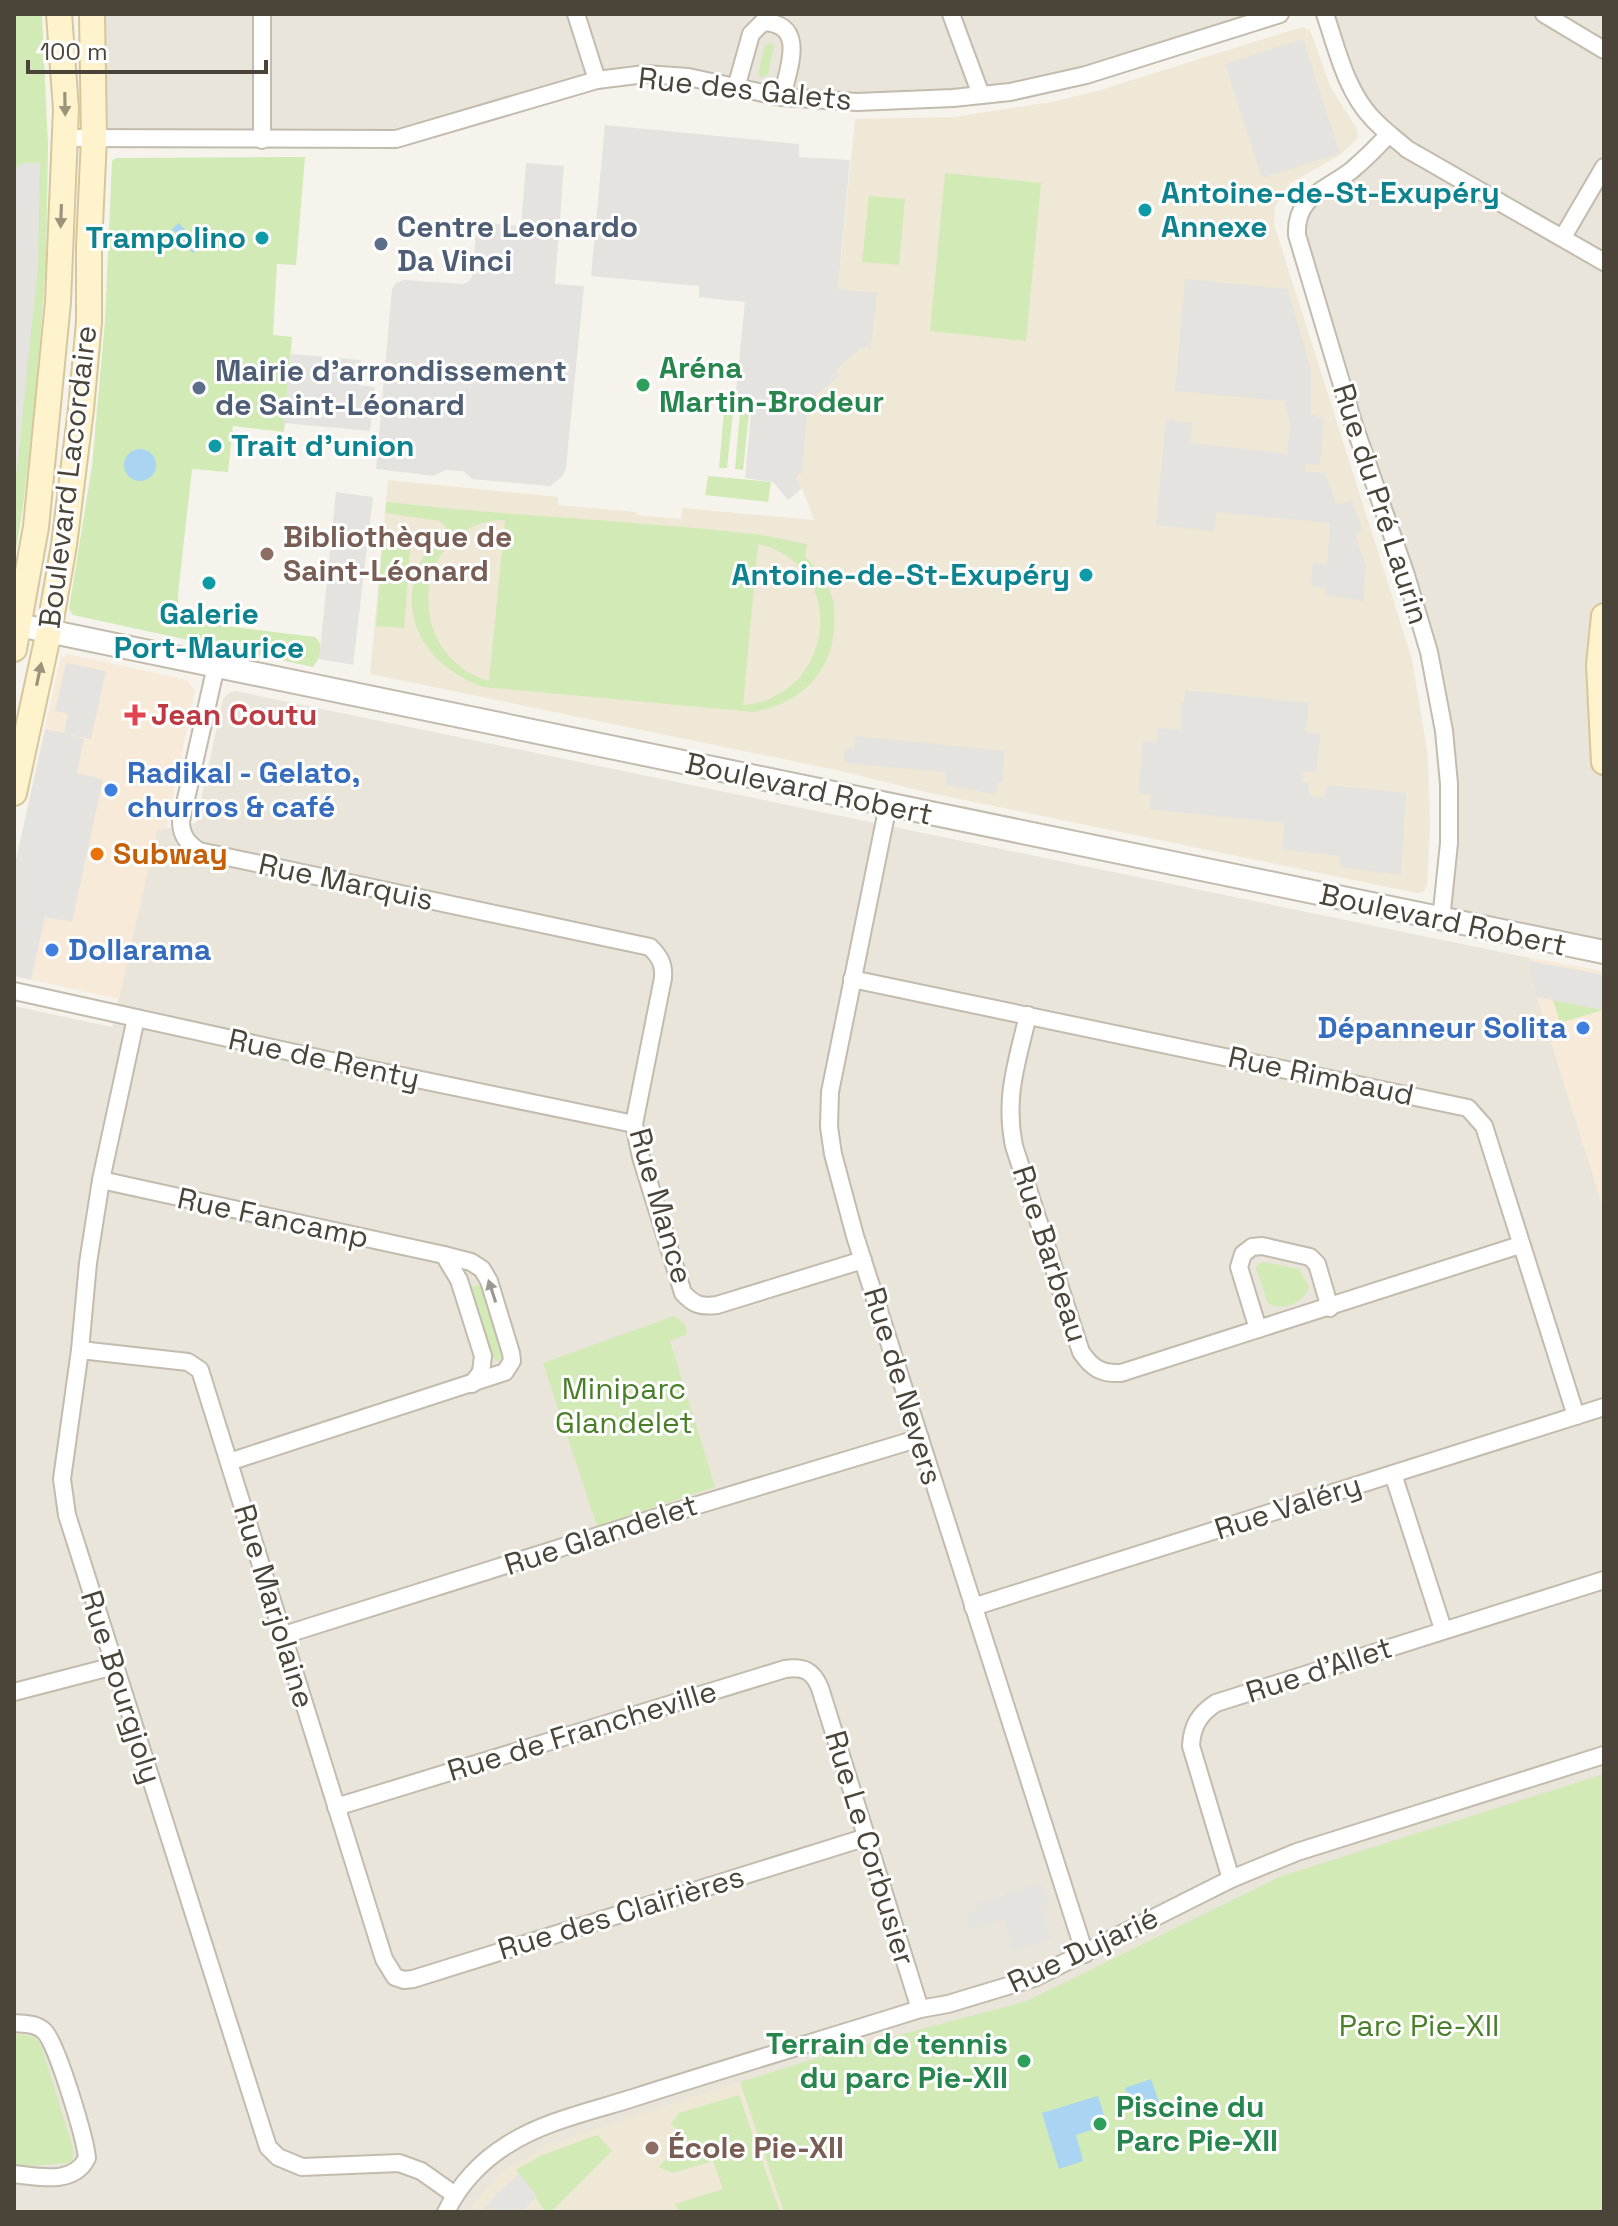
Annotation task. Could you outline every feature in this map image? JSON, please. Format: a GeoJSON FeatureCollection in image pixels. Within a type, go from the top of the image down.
{"type":"FeatureCollection","features":[{"type":"Feature","properties":{"kind":"main road","name":"Boulevard Lacordaire"},"geometry":{"type":"LineString","coordinates":[[14,649],[37,515],[58,302],[66,109],[59,14]]}},
{"type":"Feature","properties":{"kind":"main road","name":"Boulevard Lacordaire"},"geometry":{"type":"LineString","coordinates":[[14,793],[64,545],[84,380],[89,322],[94,138],[92,14]]}},
{"type":"Feature","properties":{"kind":"main road"},"geometry":{"type":"LineString","coordinates":[[1604,616],[1599,665],[1604,762]]}},
{"type":"Feature","properties":{"kind":"street"},"geometry":{"type":"LineString","coordinates":[[262,14],[262,140]]}},
{"type":"Feature","properties":{"kind":"street"},"geometry":{"type":"LineString","coordinates":[[576,14],[597,80]]}},
{"type":"Feature","properties":{"kind":"street"},"geometry":{"type":"LineString","coordinates":[[951,14],[981,95]]}},
{"type":"Feature","properties":{"kind":"street","name":"Rue des Galets"},"geometry":{"type":"LineString","coordinates":[[63,138],[406,138],[597,80],[645,74],[782,97],[857,102],[907,102],[981,95],[1086,75],[1280,14]]}},
{"type":"Feature","properties":{"kind":"street"},"geometry":{"type":"LineString","coordinates":[[1325,14],[1355,94],[1371,118],[1407,149],[1604,262]]}},
{"type":"Feature","properties":{"kind":"street"},"geometry":{"type":"LineString","coordinates":[[1544,14],[1604,50]]}},
{"type":"Feature","properties":{"kind":"street"},"geometry":{"type":"LineString","coordinates":[[736,88],[751,34],[763,22],[774,23],[784,28],[793,47],[782,97]]}},
{"type":"Feature","properties":{"kind":"street","name":"Rue du Pré Laurin"},"geometry":{"type":"LineString","coordinates":[[1389,134],[1351,171],[1306,201],[1296,222],[1297,235],[1353,422],[1429,652],[1444,731],[1449,784],[1449,843],[1441,920]]}},
{"type":"Feature","properties":{"kind":"street"},"geometry":{"type":"LineString","coordinates":[[1563,237],[1604,167]]}},
{"type":"Feature","properties":{"kind":"street","name":"Boulevard Robert"},"geometry":{"type":"LineString","coordinates":[[17,624],[1604,952]]}},
{"type":"Feature","properties":{"kind":"street","name":"Rue Marquis"},"geometry":{"type":"LineString","coordinates":[[216,666],[181,821],[181,830],[191,846],[199,851],[650,947],[659,955],[664,967],[663,978]]}},
{"type":"Feature","properties":{"kind":"street","name":"Rue de Nevers"},"geometry":{"type":"LineString","coordinates":[[888,805],[834,1064],[829,1127],[839,1181],[863,1260],[1085,1954]]}},
{"type":"Feature","properties":{"kind":"street","name":"Rue Mance"},"geometry":{"type":"LineString","coordinates":[[663,978],[634,1124],[641,1157],[683,1293],[691,1303],[717,1305],[863,1260]]}},
{"type":"Feature","properties":{"kind":"street","name":"Rue Rimbaud"},"geometry":{"type":"LineString","coordinates":[[852,979],[1468,1108],[1481,1119],[1484,1126],[1576,1416]]}},
{"type":"Feature","properties":{"kind":"street","name":"Rue de Renty"},"geometry":{"type":"LineString","coordinates":[[14,991],[634,1124]]}},
{"type":"Feature","properties":{"kind":"street","name":"Rue Barbeau"},"geometry":{"type":"LineString","coordinates":[[1028,1015],[1010,1095],[1009,1120],[1014,1146],[1081,1352],[1097,1370],[1121,1373],[1520,1245]]}},
{"type":"Feature","properties":{"kind":"street","name":"Rue Bourgjoly"},"geometry":{"type":"LineString","coordinates":[[136,1018],[101,1180],[88,1263],[80,1350],[62,1479],[64,1500],[268,2147],[278,2157],[302,2167],[399,2163],[410,2166],[455,2195]]}},
{"type":"Feature","properties":{"kind":"street","name":"Rue Fancamp"},"geometry":{"type":"LineString","coordinates":[[101,1180],[471,1262],[482,1269],[489,1281],[512,1361],[505,1372],[472,1384]]}},
{"type":"Feature","properties":{"kind":"street"},"geometry":{"type":"LineString","coordinates":[[1258,1329],[1239,1267],[1243,1254],[1252,1247],[1262,1246],[1310,1257],[1317,1264],[1330,1308]]}},
{"type":"Feature","properties":{"kind":"street"},"geometry":{"type":"LineString","coordinates":[[229,1462],[472,1384],[481,1372],[483,1356],[459,1280],[444,1255]]}},
{"type":"Feature","properties":{"kind":"street","name":"Rue Marjolaine"},"geometry":{"type":"LineString","coordinates":[[80,1350],[188,1362],[196,1366],[203,1377],[384,1959]]}},
{"type":"Feature","properties":{"kind":"street","name":"Rue Valéry"},"geometry":{"type":"LineString","coordinates":[[973,1607],[1604,1407]]}},
{"type":"Feature","properties":{"kind":"street","name":"Rue Glandelet"},"geometry":{"type":"LineString","coordinates":[[284,1635],[920,1438]]}},
{"type":"Feature","properties":{"kind":"street"},"geometry":{"type":"LineString","coordinates":[[1393,1474],[1443,1629]]}},
{"type":"Feature","properties":{"kind":"street","name":"Rue d'Allet"},"geometry":{"type":"LineString","coordinates":[[1231,1879],[1191,1746],[1192,1732],[1205,1710],[1216,1703],[1443,1629],[1604,1580]]}},
{"type":"Feature","properties":{"kind":"street"},"geometry":{"type":"LineString","coordinates":[[14,1692],[114,1666]]}},
{"type":"Feature","properties":{"kind":"street","name":"Rue de Francheville"},"geometry":{"type":"LineString","coordinates":[[336,1807],[785,1669],[807,1669],[815,1676],[820,1688]]}},
{"type":"Feature","properties":{"kind":"street","name":"Rue Le Corbusier"},"geometry":{"type":"LineString","coordinates":[[820,1688],[920,2009]]}},
{"type":"Feature","properties":{"kind":"street","name":"Rue Dujarié"},"geometry":{"type":"LineString","coordinates":[[446,2212],[455,2195],[492,2156],[532,2132],[920,2009],[1034,1978],[1231,1879],[1297,1852],[1604,1755]]}},
{"type":"Feature","properties":{"kind":"street","name":"Rue des Clairières"},"geometry":{"type":"LineString","coordinates":[[384,1959],[395,1977],[413,1979],[867,1837]]}},
{"type":"Feature","properties":{"kind":"street"},"geometry":{"type":"LineString","coordinates":[[14,2023],[36,2025],[48,2035],[87,2158],[75,2174],[65,2177],[14,2174]]}},
{"type":"Feature","properties":{"kind":"shaded area"},"geometry":{"type":"Polygon","coordinates":[[[89,14],[1280,14],[1041,86],[857,102],[645,74],[406,138],[94,138],[89,14]]]}},
{"type":"Feature","properties":{"kind":"shaded area"},"geometry":{"type":"Polygon","coordinates":[[[1325,14],[1604,14],[1604,604],[1600,766],[1604,785],[1604,952],[1441,920],[1449,843],[1429,652],[1297,235],[1300,211],[1389,134],[1371,118],[1325,14]]]}},
{"type":"Feature","properties":{"kind":"shaded area"},"geometry":{"type":"Polygon","coordinates":[[[1302,27],[1310,30],[1331,88],[1357,129],[1358,138],[1339,156],[1290,183],[1275,207],[1274,224],[1412,659],[1428,756],[1430,827],[1427,886],[1423,892],[926,792],[841,771],[370,674],[388,480],[558,497],[558,505],[636,512],[636,515],[681,519],[682,508],[814,520],[802,488],[794,478],[808,402],[840,376],[835,370],[862,347],[871,348],[876,294],[838,290],[855,119],[954,117],[1051,102],[1097,91],[1302,27]]]}},
{"type":"Feature","properties":{"kind":"shaded area"},"geometry":{"type":"Polygon","coordinates":[[[1303,39],[1340,153],[1262,178],[1225,64],[1303,39]]]}},
{"type":"Feature","properties":{"kind":"shaded area"},"geometry":{"type":"Polygon","coordinates":[[[605,125],[799,144],[799,157],[850,160],[838,289],[877,293],[871,348],[862,347],[836,370],[840,376],[808,402],[802,472],[795,478],[802,488],[788,500],[773,482],[745,478],[752,403],[735,401],[745,302],[699,297],[699,286],[591,276],[605,125]]]}},
{"type":"Feature","properties":{"kind":"shaded area"},"geometry":{"type":"Polygon","coordinates":[[[24,163],[40,163],[38,265],[14,497],[14,169],[24,163]]]}},
{"type":"Feature","properties":{"kind":"shaded area"},"geometry":{"type":"Polygon","coordinates":[[[526,163],[564,166],[555,284],[584,286],[563,476],[550,486],[472,479],[463,471],[445,470],[434,476],[376,469],[392,289],[404,280],[468,282],[472,277],[477,222],[521,226],[526,163]]]}},
{"type":"Feature","properties":{"kind":"shaded area"},"geometry":{"type":"Polygon","coordinates":[[[1185,279],[1288,289],[1311,370],[1311,414],[1324,419],[1320,465],[1306,464],[1305,471],[1325,473],[1337,505],[1352,500],[1363,531],[1355,534],[1366,566],[1363,603],[1360,600],[1325,596],[1325,588],[1310,586],[1313,563],[1327,564],[1330,523],[1216,512],[1214,531],[1156,525],[1166,419],[1175,419],[1175,423],[1192,422],[1190,443],[1287,454],[1290,424],[1284,401],[1175,391],[1185,279]]]}},
{"type":"Feature","properties":{"kind":"shaded area"},"geometry":{"type":"Polygon","coordinates":[[[291,354],[361,360],[359,385],[375,387],[370,431],[284,423],[291,354]]]}},
{"type":"Feature","properties":{"kind":"shaded area"},"geometry":{"type":"Polygon","coordinates":[[[336,492],[373,497],[353,665],[319,659],[336,492]]]}},
{"type":"Feature","properties":{"kind":"shaded area"},"geometry":{"type":"Polygon","coordinates":[[[68,654],[187,680],[195,691],[166,828],[157,830],[119,999],[14,976],[14,869],[60,660],[68,654]]]}},
{"type":"Feature","properties":{"kind":"shaded area"},"geometry":{"type":"Polygon","coordinates":[[[66,663],[106,671],[91,739],[67,734],[84,739],[77,773],[103,779],[72,922],[45,917],[31,980],[14,976],[14,869],[45,729],[64,733],[68,714],[55,711],[66,663]]]}},
{"type":"Feature","properties":{"kind":"shaded area"},"geometry":{"type":"Polygon","coordinates":[[[1185,690],[1309,703],[1306,733],[1321,734],[1316,772],[1303,771],[1302,782],[1309,784],[1309,796],[1325,798],[1327,785],[1406,793],[1401,875],[1340,867],[1340,856],[1282,849],[1284,823],[1150,809],[1151,795],[1138,793],[1143,741],[1157,742],[1158,728],[1181,730],[1181,703],[1184,703],[1185,690]]]}},
{"type":"Feature","properties":{"kind":"shaded area"},"geometry":{"type":"Polygon","coordinates":[[[235,691],[1530,958],[1529,967],[1537,997],[1604,1210],[1604,2212],[14,2212],[14,1006],[112,1027],[157,830],[196,823],[223,699],[235,691]]]}},
{"type":"Feature","properties":{"kind":"shaded area"},"geometry":{"type":"Polygon","coordinates":[[[855,736],[1005,751],[1002,783],[998,783],[996,795],[946,785],[946,772],[845,763],[844,748],[854,749],[855,736]]]}},
{"type":"Feature","properties":{"kind":"shaded area"},"geometry":{"type":"Polygon","coordinates":[[[1530,958],[1604,971],[1604,1210],[1537,997],[1529,967],[1530,958]]]}},
{"type":"Feature","properties":{"kind":"shaded area"},"geometry":{"type":"Polygon","coordinates":[[[1530,961],[1604,975],[1604,1010],[1537,997],[1530,961]]]}},
{"type":"Feature","properties":{"kind":"shaded area"},"geometry":{"type":"Polygon","coordinates":[[[1041,1883],[1048,1905],[1041,1908],[1051,1939],[1014,1951],[1003,1919],[970,1929],[965,1914],[978,1910],[977,1903],[1041,1883]]]}},
{"type":"Feature","properties":{"kind":"shaded area","name":"École Pie-XII"},"geometry":{"type":"Polygon","coordinates":[[[740,2082],[784,2212],[466,2212],[502,2171],[550,2144],[740,2082]]]}},
{"type":"Feature","properties":{"kind":"shaded area"},"geometry":{"type":"Polygon","coordinates":[[[519,2173],[537,2196],[522,2212],[483,2212],[492,2199],[519,2173]]]}},
{"type":"Feature","properties":{"kind":"green space"},"geometry":{"type":"Polygon","coordinates":[[[14,14],[42,14],[48,146],[46,264],[36,395],[14,562],[14,14]]]}},
{"type":"Feature","properties":{"kind":"green space"},"geometry":{"type":"Polygon","coordinates":[[[771,42],[774,46],[768,74],[761,77],[758,74],[765,46],[771,42]]]}},
{"type":"Feature","properties":{"kind":"green space"},"geometry":{"type":"Polygon","coordinates":[[[305,157],[296,265],[277,264],[273,335],[292,337],[284,432],[233,426],[228,472],[192,469],[178,594],[179,620],[315,637],[321,648],[318,660],[313,667],[73,615],[69,609],[92,466],[105,321],[112,161],[116,158],[305,157]]]}},
{"type":"Feature","properties":{"kind":"green space"},"geometry":{"type":"Polygon","coordinates":[[[945,173],[1041,183],[1026,341],[930,331],[945,173]]]}},
{"type":"Feature","properties":{"kind":"green space"},"geometry":{"type":"Polygon","coordinates":[[[869,196],[905,199],[899,265],[862,262],[869,196]]]}},
{"type":"Feature","properties":{"kind":"green space"},"geometry":{"type":"Polygon","coordinates":[[[724,411],[733,412],[727,468],[719,468],[724,411]]]}},
{"type":"Feature","properties":{"kind":"green space"},"geometry":{"type":"Polygon","coordinates":[[[740,412],[749,413],[743,470],[735,469],[740,412]]]}},
{"type":"Feature","properties":{"kind":"green space"},"geometry":{"type":"Polygon","coordinates":[[[708,476],[771,482],[768,502],[705,495],[708,476]]]}},
{"type":"Feature","properties":{"kind":"green space"},"geometry":{"type":"Polygon","coordinates":[[[386,502],[707,529],[807,544],[805,556],[823,577],[833,601],[832,645],[819,673],[809,685],[785,702],[754,712],[483,687],[445,666],[431,652],[420,636],[414,618],[412,599],[415,578],[425,553],[446,527],[440,521],[385,513],[386,502]],[[505,520],[474,526],[451,542],[436,564],[429,591],[430,618],[440,645],[460,666],[489,681],[505,520]],[[758,544],[743,705],[774,697],[798,679],[813,656],[820,629],[818,602],[808,577],[788,557],[758,544]]]}},
{"type":"Feature","properties":{"kind":"green space"},"geometry":{"type":"Polygon","coordinates":[[[383,537],[411,540],[404,628],[376,626],[383,537]]]}},
{"type":"Feature","properties":{"kind":"green space"},"geometry":{"type":"Polygon","coordinates":[[[1553,1000],[1603,1010],[1560,1023],[1553,1000]]]}},
{"type":"Feature","properties":{"kind":"green space"},"geometry":{"type":"Polygon","coordinates":[[[1263,1262],[1299,1269],[1309,1287],[1303,1298],[1280,1307],[1268,1303],[1256,1269],[1263,1262]]]}},
{"type":"Feature","properties":{"kind":"green space"},"geometry":{"type":"Polygon","coordinates":[[[482,1284],[504,1353],[499,1361],[491,1357],[470,1287],[482,1284]]]}},
{"type":"Feature","properties":{"kind":"green space","name":"Miniparc Glandelet"},"geometry":{"type":"Polygon","coordinates":[[[674,1316],[685,1325],[687,1334],[670,1341],[715,1487],[597,1526],[543,1363],[674,1316]]]}},
{"type":"Feature","properties":{"kind":"green space","name":"Parc Pie-XII"},"geometry":{"type":"Polygon","coordinates":[[[1604,1774],[1604,2212],[784,2212],[740,2082],[846,2049],[1027,2001],[1279,1877],[1604,1774]]]}},
{"type":"Feature","properties":{"kind":"green space"},"geometry":{"type":"Polygon","coordinates":[[[18,2034],[35,2037],[41,2045],[73,2148],[70,2163],[14,2164],[14,2038],[18,2034]]]}},
{"type":"Feature","properties":{"kind":"green space"},"geometry":{"type":"Polygon","coordinates":[[[739,2095],[780,2212],[679,2212],[675,2204],[723,2189],[713,2161],[673,2173],[658,2167],[687,2139],[671,2124],[679,2113],[739,2095]]]}},
{"type":"Feature","properties":{"kind":"green space"},"geometry":{"type":"Polygon","coordinates":[[[597,2135],[612,2151],[551,2212],[546,2212],[516,2170],[540,2156],[597,2135]]]}},
{"type":"Feature","properties":{"kind":"water"},"geometry":{"type":"Polygon","coordinates":[[[179,223],[200,247],[193,253],[172,229],[179,223]]]}},
{"type":"Feature","properties":{"kind":"water"},"geometry":{"type":"Polygon","coordinates":[[[140,449],[151,454],[156,465],[151,476],[140,481],[129,476],[124,465],[129,454],[140,449]]]}},
{"type":"Feature","properties":{"kind":"water"},"geometry":{"type":"Polygon","coordinates":[[[1151,2079],[1161,2108],[1135,2116],[1125,2088],[1151,2079]]]}},
{"type":"Feature","properties":{"kind":"water"},"geometry":{"type":"Polygon","coordinates":[[[1098,2096],[1107,2125],[1076,2135],[1083,2161],[1059,2169],[1042,2113],[1098,2096]]]}},
{"type":"Feature","properties":{"kind":"place","name":"Antoine-de-St-Exupéry Annexe"},"geometry":{"type":"Point","coordinates":[1145,210]}},
{"type":"Feature","properties":{"kind":"place","name":"Trampolino"},"geometry":{"type":"Point","coordinates":[262,238]}},
{"type":"Feature","properties":{"kind":"place","name":"Centre Leonardo Da Vinci"},"geometry":{"type":"Point","coordinates":[381,244]}},
{"type":"Feature","properties":{"kind":"place","name":"Aréna Martin-Brodeur"},"geometry":{"type":"Point","coordinates":[643,385]}},
{"type":"Feature","properties":{"kind":"place","name":"Mairie d'arrondissement de Saint-Léonard"},"geometry":{"type":"Point","coordinates":[199,388]}},
{"type":"Feature","properties":{"kind":"place","name":"Trait d'union"},"geometry":{"type":"Point","coordinates":[215,446]}},
{"type":"Feature","properties":{"kind":"place","name":"Bibliothèque de Saint-Léonard"},"geometry":{"type":"Point","coordinates":[267,554]}},
{"type":"Feature","properties":{"kind":"place","name":"Antoine-de-St-Exupéry"},"geometry":{"type":"Point","coordinates":[1086,575]}},
{"type":"Feature","properties":{"kind":"place","name":"Galerie Port-Maurice"},"geometry":{"type":"Point","coordinates":[209,583]}},
{"type":"Feature","properties":{"kind":"place","name":"Jean Coutu"},"geometry":{"type":"Point","coordinates":[135,715]}},
{"type":"Feature","properties":{"kind":"place","name":"Radikal - Gelato, churros & café"},"geometry":{"type":"Point","coordinates":[111,790]}},
{"type":"Feature","properties":{"kind":"place","name":"Subway"},"geometry":{"type":"Point","coordinates":[97,854]}},
{"type":"Feature","properties":{"kind":"place","name":"Dollarama"},"geometry":{"type":"Point","coordinates":[52,950]}},
{"type":"Feature","properties":{"kind":"place","name":"Dépanneur Solita"},"geometry":{"type":"Point","coordinates":[1583,1028]}},
{"type":"Feature","properties":{"kind":"place","name":"Terrain de tennis du parc Pie-XII"},"geometry":{"type":"Point","coordinates":[1024,2061]}},
{"type":"Feature","properties":{"kind":"place","name":"Piscine du Parc Pie-XII"},"geometry":{"type":"Point","coordinates":[1100,2124]}},
{"type":"Feature","properties":{"kind":"place","name":"École Pie-XII"},"geometry":{"type":"Point","coordinates":[652,2148]}}]}
